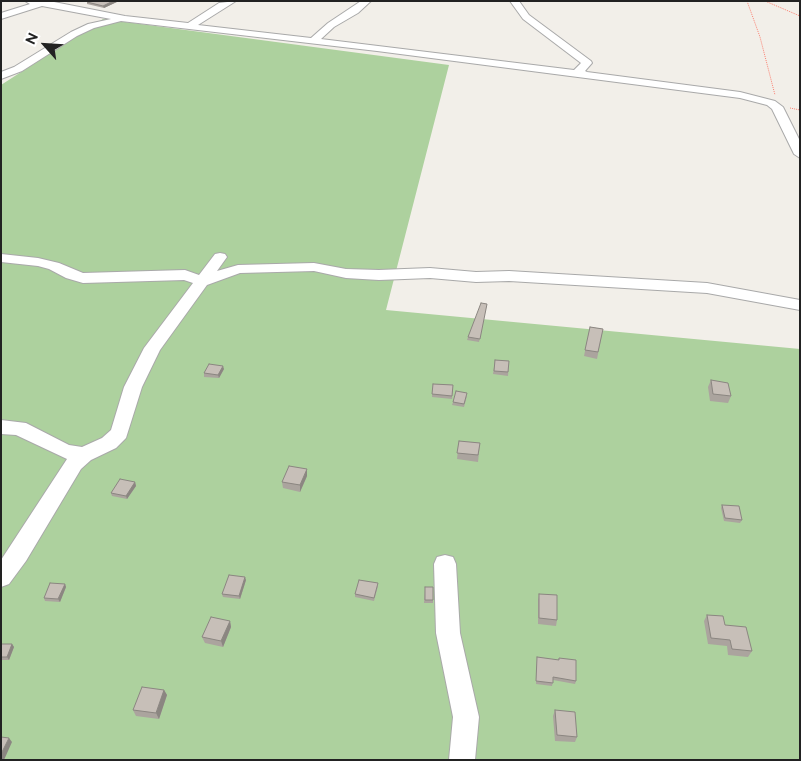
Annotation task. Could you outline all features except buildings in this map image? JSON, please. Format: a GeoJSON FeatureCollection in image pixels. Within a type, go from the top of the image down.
{"type":"FeatureCollection","features":[{"type":"Feature","properties":{"kind":"street"},"geometry":{"type":"LineString","coordinates":[[30,1],[125,18],[313,40],[740,95],[771,103],[776,107],[800,154]]}},
{"type":"Feature","properties":{"kind":"street"},"geometry":{"type":"LineString","coordinates":[[190,26],[222,5],[232,1]]}},
{"type":"Feature","properties":{"kind":"street"},"geometry":{"type":"LineString","coordinates":[[313,40],[331,25],[355,11],[367,1]]}},
{"type":"Feature","properties":{"kind":"street"},"geometry":{"type":"LineString","coordinates":[[514,1],[526,17],[587,63],[579,71],[585,76]]}},
{"type":"Feature","properties":{"kind":"street"},"geometry":{"type":"LineString","coordinates":[[1,16],[41,3]]}},
{"type":"Feature","properties":{"kind":"street"},"geometry":{"type":"LineString","coordinates":[[1,76],[18,69],[74,34],[91,26],[125,18]]}},
{"type":"Feature","properties":{"kind":"street"},"geometry":{"type":"LineString","coordinates":[[1,576],[18,555],[74,464],[84,455],[109,443],[119,433],[133,387],[152,348],[220,257]]}},
{"type":"Feature","properties":{"kind":"street"},"geometry":{"type":"LineString","coordinates":[[1,258],[38,262],[54,266],[71,275],[83,278],[185,275],[203,280],[238,269],[314,267],[346,273],[379,275],[430,273],[476,277],[509,276],[707,288],[800,305]]}},
{"type":"Feature","properties":{"kind":"street"},"geometry":{"type":"LineString","coordinates":[[1,427],[19,428],[65,450],[84,455]]}},
{"type":"Feature","properties":{"kind":"street"},"geometry":{"type":"LineString","coordinates":[[445,564],[448,633],[466,717],[462,760]]}},
{"type":"Feature","properties":{"kind":"path"},"geometry":{"type":"LineString","coordinates":[[747,1],[760,37],[776,101]]}},
{"type":"Feature","properties":{"kind":"path"},"geometry":{"type":"LineString","coordinates":[[765,1],[800,16]]}},
{"type":"Feature","properties":{"kind":"path"},"geometry":{"type":"LineString","coordinates":[[785,107],[800,110]]}},
{"type":"Feature","properties":{"kind":"green space"},"geometry":{"type":"Polygon","coordinates":[[[103,19],[449,65],[386,310],[800,349],[800,760],[1,760],[1,85],[103,19]]]}}]}
